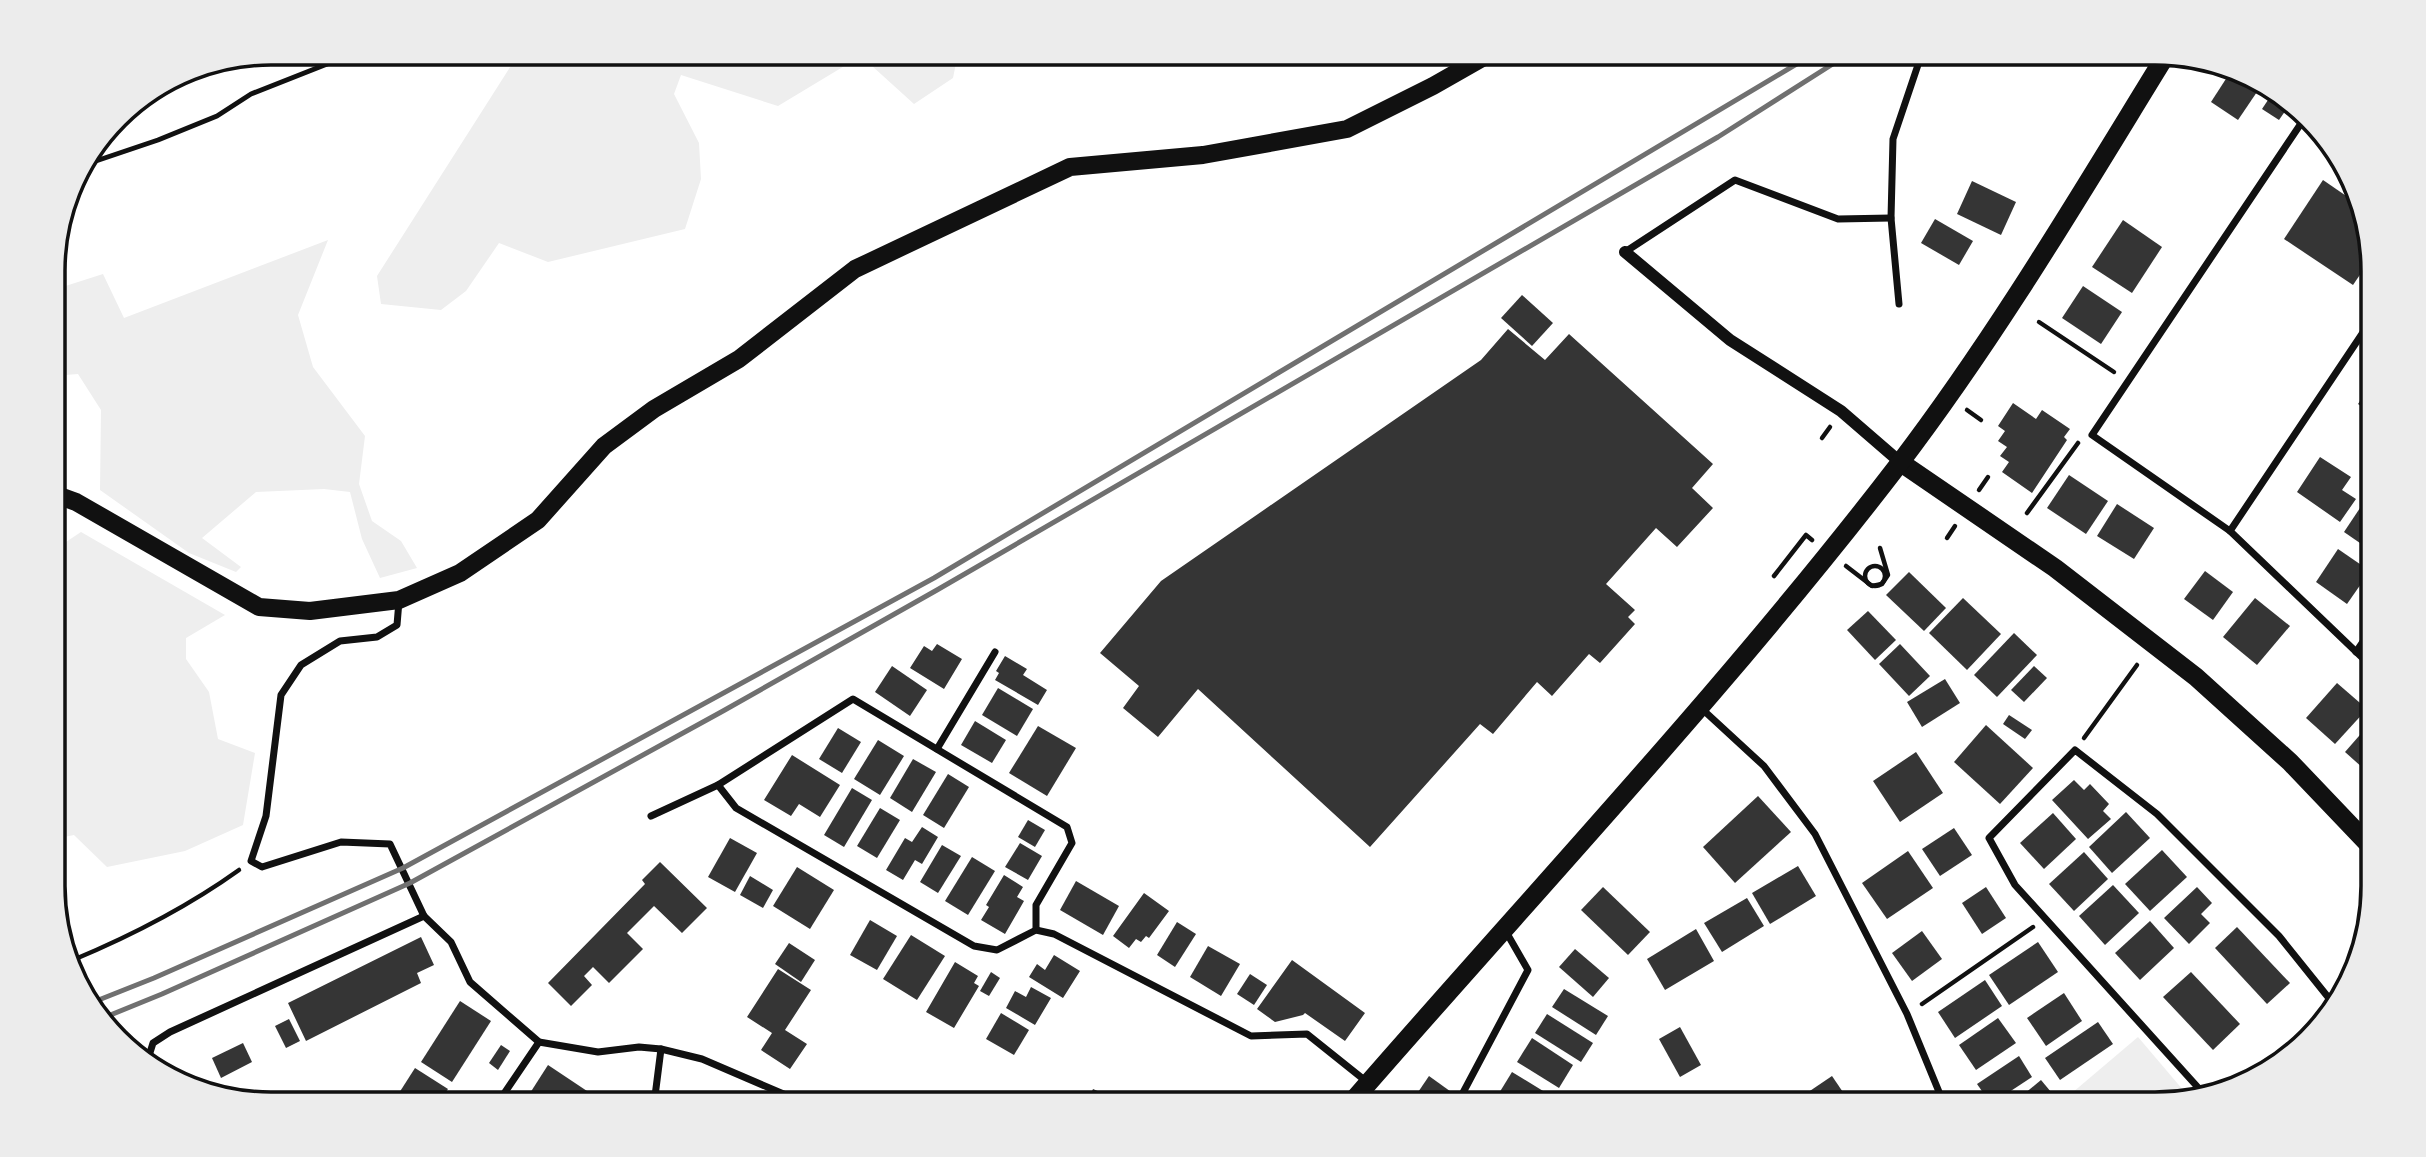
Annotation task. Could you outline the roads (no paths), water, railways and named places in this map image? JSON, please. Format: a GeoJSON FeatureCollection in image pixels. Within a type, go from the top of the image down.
{"type":"FeatureCollection","features":[{"type":"Feature","properties":{"kind":"highway"},"geometry":{"type":"LineString","coordinates":[[1360,1092],[1701,708],[1900,462],[2017,295],[2160,65]]}},
{"type":"Feature","properties":{"kind":"highway"},"geometry":{"type":"LineString","coordinates":[[1900,462],[2055,568],[2196,677],[2290,762],[2361,836]]}},
{"type":"Feature","properties":{"kind":"main road"},"geometry":{"type":"LineString","coordinates":[[65,498],[259,607],[310,611],[399,600],[460,573],[538,520],[604,446],[654,409],[739,359],[855,269],[1070,167],[1203,155],[1347,129],[1469,65]]}},
{"type":"Feature","properties":{"kind":"street"},"geometry":{"type":"LineString","coordinates":[[1899,304],[1891,218],[1893,139],[1918,65]]}},
{"type":"Feature","properties":{"kind":"street"},"geometry":{"type":"LineString","coordinates":[[2300,124],[2092,435],[2230,531],[2361,657]]}},
{"type":"Feature","properties":{"kind":"street"},"geometry":{"type":"LineString","coordinates":[[1891,218],[1838,219],[1735,180],[1625,252],[1730,340],[1841,411],[1900,462]]}},
{"type":"Feature","properties":{"kind":"street"},"geometry":{"type":"LineString","coordinates":[[2230,531],[2361,334]]}},
{"type":"Feature","properties":{"kind":"street"},"geometry":{"type":"LineString","coordinates":[[399,600],[397,625],[377,637],[340,641],[301,665],[281,695],[266,816],[251,862],[262,867],[341,842],[390,844],[424,916],[451,942],[470,982],[539,1041],[598,1052],[639,1047],[660,1049],[702,1059],[779,1092]]}},
{"type":"Feature","properties":{"kind":"street"},"geometry":{"type":"LineString","coordinates":[[2356,652],[2361,645]]}},
{"type":"Feature","properties":{"kind":"street"},"geometry":{"type":"LineString","coordinates":[[937,749],[995,652]]}},
{"type":"Feature","properties":{"kind":"street"},"geometry":{"type":"LineString","coordinates":[[651,816],[718,785],[853,699],[1068,827],[1072,843],[1036,905],[1036,930]]}},
{"type":"Feature","properties":{"kind":"street"},"geometry":{"type":"LineString","coordinates":[[1701,708],[1764,766],[1815,834],[1906,1014],[1939,1092]]}},
{"type":"Feature","properties":{"kind":"street"},"geometry":{"type":"LineString","coordinates":[[2198,1087],[2015,885],[1989,838],[2075,750],[2167,823],[2279,936],[2328,998]]}},
{"type":"Feature","properties":{"kind":"street"},"geometry":{"type":"LineString","coordinates":[[718,785],[736,808],[974,946],[997,950],[1036,930],[1055,934],[1251,1036],[1307,1034],[1368,1083]]}},
{"type":"Feature","properties":{"kind":"street"},"geometry":{"type":"LineString","coordinates":[[150,1053],[153,1043],[170,1032],[424,916]]}},
{"type":"Feature","properties":{"kind":"street"},"geometry":{"type":"LineString","coordinates":[[1464,1092],[1528,970],[1504,929]]}},
{"type":"Feature","properties":{"kind":"street"},"geometry":{"type":"LineString","coordinates":[[505,1092],[539,1041]]}},
{"type":"Feature","properties":{"kind":"street"},"geometry":{"type":"LineString","coordinates":[[655,1092],[660,1049]]}},
{"type":"Feature","properties":{"kind":"lane"},"geometry":{"type":"LineString","coordinates":[[96,161],[217,116],[251,94],[323,65]]}},
{"type":"Feature","properties":{"kind":"railway"},"geometry":{"type":"LineString","coordinates":[[99,1000],[403,868],[934,578],[1795,65]]}},
{"type":"Feature","properties":{"kind":"railway"},"geometry":{"type":"LineString","coordinates":[[110,1015],[410,883],[723,711],[937,590],[1718,137],[1831,65]]}}]}
